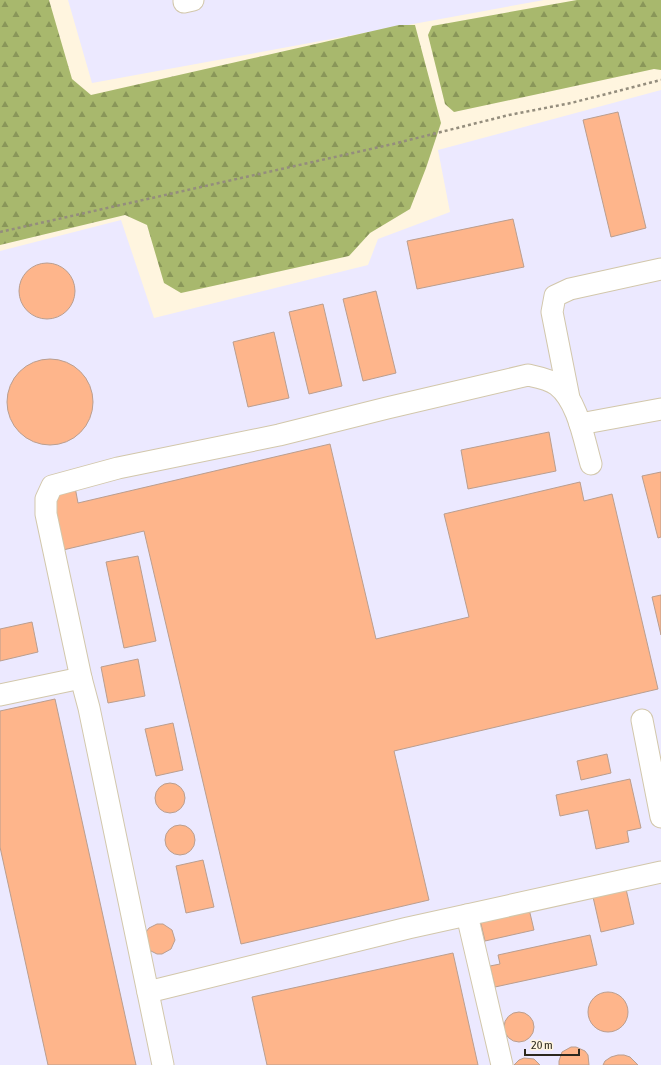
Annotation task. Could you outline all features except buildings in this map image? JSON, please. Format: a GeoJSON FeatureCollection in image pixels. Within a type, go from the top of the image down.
{"type":"FeatureCollection","features":[{"type":"Feature","properties":{"kind":"lane"},"geometry":{"type":"LineString","coordinates":[[184,0],[184,2],[193,0]]}},
{"type":"Feature","properties":{"kind":"lane"},"geometry":{"type":"LineString","coordinates":[[569,398],[552,312],[555,296],[570,289],[661,269]]}},
{"type":"Feature","properties":{"kind":"lane"},"geometry":{"type":"LineString","coordinates":[[163,1065],[89,708],[81,678],[46,514],[46,499],[52,486],[118,468],[280,435],[528,375],[542,378],[557,385],[569,398],[576,411],[591,464]]}},
{"type":"Feature","properties":{"kind":"lane"},"geometry":{"type":"LineString","coordinates":[[580,424],[661,409]]}},
{"type":"Feature","properties":{"kind":"lane"},"geometry":{"type":"LineString","coordinates":[[0,695],[81,678]]}},
{"type":"Feature","properties":{"kind":"lane"},"geometry":{"type":"LineString","coordinates":[[642,720],[661,817]]}},
{"type":"Feature","properties":{"kind":"lane"},"geometry":{"type":"LineString","coordinates":[[148,992],[408,928],[661,872]]}},
{"type":"Feature","properties":{"kind":"lane"},"geometry":{"type":"LineString","coordinates":[[467,915],[502,1065]]}},
{"type":"Feature","properties":{"kind":"path"},"geometry":{"type":"LineString","coordinates":[[0,232],[422,137],[509,115],[571,103],[661,80]]}},
{"type":"Feature","properties":{"kind":"shaded area"},"geometry":{"type":"Polygon","coordinates":[[[68,0],[544,0],[92,83],[68,0]]]}},
{"type":"Feature","properties":{"kind":"shaded area"},"geometry":{"type":"Polygon","coordinates":[[[661,90],[661,1065],[0,1065],[0,251],[121,220],[154,318],[368,265],[378,239],[450,212],[438,150],[661,90]]]}},
{"type":"Feature","properties":{"kind":"green space"},"geometry":{"type":"Polygon","coordinates":[[[0,0],[49,0],[72,79],[91,95],[399,25],[415,25],[441,123],[410,209],[370,233],[349,256],[181,293],[164,283],[147,225],[125,215],[0,245],[0,0]]]}},
{"type":"Feature","properties":{"kind":"green space"},"geometry":{"type":"Polygon","coordinates":[[[577,0],[661,0],[661,70],[654,69],[454,112],[445,104],[428,35],[432,26],[577,0]]]}}]}
